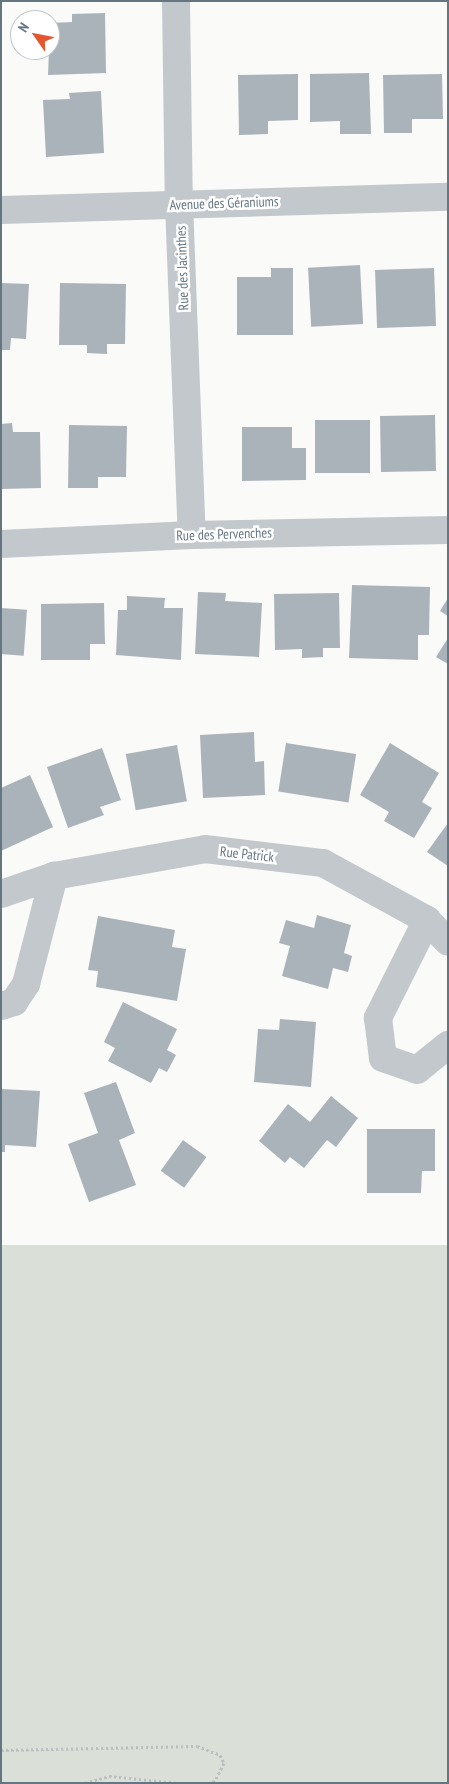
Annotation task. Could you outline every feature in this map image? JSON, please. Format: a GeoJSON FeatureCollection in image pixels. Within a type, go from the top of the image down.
{"type":"FeatureCollection","features":[{"type":"Feature","properties":{"kind":"street","name":"Rue des Jacinthes"},"geometry":{"type":"LineString","coordinates":[[176,1],[179,204],[192,535]]}},
{"type":"Feature","properties":{"kind":"street","name":"Avenue des Géraniums"},"geometry":{"type":"LineString","coordinates":[[1,210],[448,197]]}},
{"type":"Feature","properties":{"kind":"street","name":"Rue des Pervenches"},"geometry":{"type":"LineString","coordinates":[[1,544],[192,535],[448,530]]}},
{"type":"Feature","properties":{"kind":"street","name":"Rue Patrick"},"geometry":{"type":"LineString","coordinates":[[1,894],[54,876],[205,849],[323,862],[427,920],[448,942]]}},
{"type":"Feature","properties":{"kind":"street"},"geometry":{"type":"LineString","coordinates":[[1,1006],[14,1002],[26,984],[54,876]]}},
{"type":"Feature","properties":{"kind":"street"},"geometry":{"type":"LineString","coordinates":[[427,920],[378,1018],[383,1058],[417,1070],[448,1046]]}},
{"type":"Feature","properties":{"kind":"path"},"geometry":{"type":"LineString","coordinates":[[1,1750],[197,1746],[220,1755],[224,1763],[216,1781],[209,1783]]}},
{"type":"Feature","properties":{"kind":"path"},"geometry":{"type":"LineString","coordinates":[[85,1783],[109,1776],[178,1783]]}},
{"type":"Feature","properties":{"kind":"shaded area"},"geometry":{"type":"Polygon","coordinates":[[[1,1245],[448,1245],[448,1783],[1,1783],[1,1245]]]}},
{"type":"Feature","properties":{"kind":"building"},"geometry":{"type":"Polygon","coordinates":[[[105,13],[106,73],[48,75],[49,60],[60,60],[60,23],[72,22],[72,14],[105,13]]]}},
{"type":"Feature","properties":{"kind":"building"},"geometry":{"type":"Polygon","coordinates":[[[369,73],[371,134],[340,134],[340,121],[310,122],[310,74],[369,73]]]}},
{"type":"Feature","properties":{"kind":"building"},"geometry":{"type":"Polygon","coordinates":[[[298,74],[298,120],[268,121],[268,134],[239,135],[238,75],[298,74]]]}},
{"type":"Feature","properties":{"kind":"building"},"geometry":{"type":"Polygon","coordinates":[[[442,74],[443,119],[412,119],[412,133],[384,133],[383,75],[442,74]]]}},
{"type":"Feature","properties":{"kind":"building"},"geometry":{"type":"Polygon","coordinates":[[[101,91],[104,153],[46,157],[43,100],[70,99],[69,93],[101,91]]]}},
{"type":"Feature","properties":{"kind":"building"},"geometry":{"type":"Polygon","coordinates":[[[360,265],[363,324],[311,327],[308,268],[360,265]]]}},
{"type":"Feature","properties":{"kind":"building"},"geometry":{"type":"Polygon","coordinates":[[[271,268],[293,268],[293,335],[237,335],[237,277],[271,277],[271,268]]]}},
{"type":"Feature","properties":{"kind":"building"},"geometry":{"type":"Polygon","coordinates":[[[434,268],[436,326],[377,328],[375,270],[434,268]]]}},
{"type":"Feature","properties":{"kind":"building"},"geometry":{"type":"Polygon","coordinates":[[[1,283],[29,284],[26,339],[11,338],[10,350],[1,350],[1,283]]]}},
{"type":"Feature","properties":{"kind":"building"},"geometry":{"type":"Polygon","coordinates":[[[60,283],[126,284],[125,344],[107,344],[107,354],[87,353],[87,345],[59,345],[60,283]]]}},
{"type":"Feature","properties":{"kind":"building"},"geometry":{"type":"Polygon","coordinates":[[[435,415],[436,471],[381,472],[380,416],[435,415]]]}},
{"type":"Feature","properties":{"kind":"building"},"geometry":{"type":"Polygon","coordinates":[[[315,420],[370,420],[370,473],[315,473],[315,420]]]}},
{"type":"Feature","properties":{"kind":"building"},"geometry":{"type":"Polygon","coordinates":[[[12,423],[13,432],[40,432],[41,488],[1,489],[1,424],[12,423]]]}},
{"type":"Feature","properties":{"kind":"building"},"geometry":{"type":"Polygon","coordinates":[[[69,425],[127,426],[126,477],[98,477],[98,488],[68,488],[69,425]]]}},
{"type":"Feature","properties":{"kind":"building"},"geometry":{"type":"Polygon","coordinates":[[[242,427],[292,427],[292,448],[306,448],[306,480],[242,481],[242,427]]]}},
{"type":"Feature","properties":{"kind":"building"},"geometry":{"type":"Polygon","coordinates":[[[352,585],[430,587],[429,635],[418,635],[418,660],[349,658],[352,585]]]}},
{"type":"Feature","properties":{"kind":"building"},"geometry":{"type":"Polygon","coordinates":[[[198,592],[226,593],[225,601],[262,603],[259,657],[195,654],[198,592]]]}},
{"type":"Feature","properties":{"kind":"building"},"geometry":{"type":"Polygon","coordinates":[[[339,593],[340,648],[323,648],[323,657],[302,658],[302,649],[275,650],[274,594],[339,593]]]}},
{"type":"Feature","properties":{"kind":"building"},"geometry":{"type":"Polygon","coordinates":[[[127,596],[165,598],[164,608],[183,608],[181,660],[116,655],[118,610],[127,610],[127,596]]]}},
{"type":"Feature","properties":{"kind":"building"},"geometry":{"type":"Polygon","coordinates":[[[448,598],[448,616],[440,611],[448,598]]]}},
{"type":"Feature","properties":{"kind":"building"},"geometry":{"type":"Polygon","coordinates":[[[104,603],[105,644],[90,644],[90,660],[41,660],[41,604],[104,603]]]}},
{"type":"Feature","properties":{"kind":"building"},"geometry":{"type":"Polygon","coordinates":[[[1,608],[27,610],[24,656],[1,654],[1,608]]]}},
{"type":"Feature","properties":{"kind":"building"},"geometry":{"type":"Polygon","coordinates":[[[448,638],[448,664],[436,657],[448,638]]]}},
{"type":"Feature","properties":{"kind":"building"},"geometry":{"type":"Polygon","coordinates":[[[254,732],[255,762],[264,761],[265,795],[203,798],[200,735],[254,732]]]}},
{"type":"Feature","properties":{"kind":"building"},"geometry":{"type":"Polygon","coordinates":[[[286,743],[356,754],[348,803],[278,791],[286,743]]]}},
{"type":"Feature","properties":{"kind":"building"},"geometry":{"type":"Polygon","coordinates":[[[390,743],[439,773],[422,802],[432,808],[414,838],[384,821],[389,812],[360,795],[390,743]]]}},
{"type":"Feature","properties":{"kind":"building"},"geometry":{"type":"Polygon","coordinates":[[[177,745],[187,801],[136,810],[126,754],[177,745]]]}},
{"type":"Feature","properties":{"kind":"building"},"geometry":{"type":"Polygon","coordinates":[[[102,748],[121,800],[100,807],[104,815],[68,828],[47,767],[102,748]]]}},
{"type":"Feature","properties":{"kind":"building"},"geometry":{"type":"Polygon","coordinates":[[[30,775],[53,827],[1,851],[1,788],[30,775]]]}},
{"type":"Feature","properties":{"kind":"building"},"geometry":{"type":"Polygon","coordinates":[[[448,823],[448,866],[427,852],[448,823]]]}},
{"type":"Feature","properties":{"kind":"building"},"geometry":{"type":"Polygon","coordinates":[[[317,915],[351,925],[344,953],[352,956],[348,972],[333,968],[328,989],[282,976],[290,946],[279,943],[286,920],[314,928],[317,915]]]}},
{"type":"Feature","properties":{"kind":"building"},"geometry":{"type":"Polygon","coordinates":[[[98,916],[175,930],[172,947],[186,949],[177,1001],[96,987],[98,971],[88,970],[98,916]]]}},
{"type":"Feature","properties":{"kind":"building"},"geometry":{"type":"Polygon","coordinates":[[[123,1002],[177,1029],[167,1050],[176,1055],[167,1072],[159,1068],[151,1083],[108,1061],[115,1048],[104,1042],[123,1002]]]}},
{"type":"Feature","properties":{"kind":"building"},"geometry":{"type":"Polygon","coordinates":[[[280,1019],[316,1022],[311,1087],[254,1082],[258,1029],[279,1030],[280,1019]]]}},
{"type":"Feature","properties":{"kind":"building"},"geometry":{"type":"Polygon","coordinates":[[[116,1082],[135,1133],[119,1140],[136,1185],[89,1202],[68,1144],[98,1133],[84,1093],[116,1082]]]}},
{"type":"Feature","properties":{"kind":"building"},"geometry":{"type":"Polygon","coordinates":[[[1,1089],[40,1091],[36,1147],[5,1145],[5,1152],[1,1152],[1,1089]]]}},
{"type":"Feature","properties":{"kind":"building"},"geometry":{"type":"Polygon","coordinates":[[[331,1096],[358,1118],[336,1147],[327,1140],[304,1168],[290,1157],[285,1163],[259,1141],[288,1104],[310,1122],[331,1096]]]}},
{"type":"Feature","properties":{"kind":"building"},"geometry":{"type":"Polygon","coordinates":[[[367,1129],[435,1129],[435,1171],[422,1171],[421,1193],[367,1193],[367,1129]]]}},
{"type":"Feature","properties":{"kind":"building"},"geometry":{"type":"Polygon","coordinates":[[[183,1140],[206,1157],[184,1188],[161,1171],[183,1140]]]}}]}
